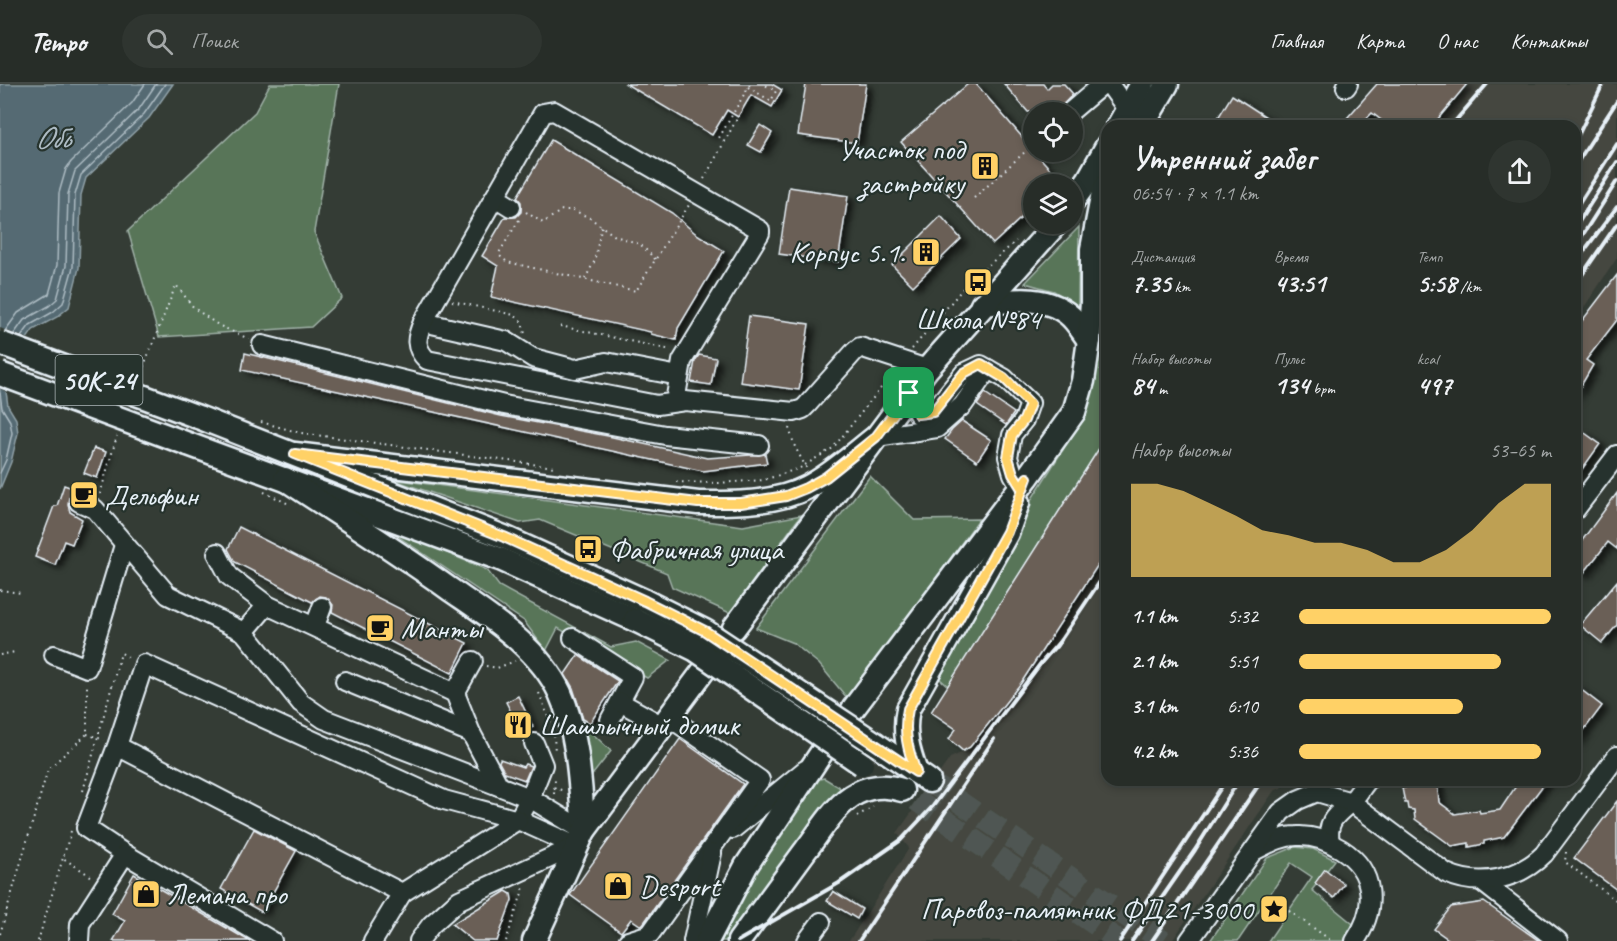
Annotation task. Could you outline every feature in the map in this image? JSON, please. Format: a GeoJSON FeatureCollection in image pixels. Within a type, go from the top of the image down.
{"type":"FeatureCollection","features":[{"type":"Feature","properties":{"kind":"main road"},"geometry":{"type":"LineString","coordinates":[[1122,118],[1142,84]]}},
{"type":"Feature","properties":{"kind":"main road"},"geometry":{"type":"LineString","coordinates":[[1146,120],[1167,84]]}},
{"type":"Feature","properties":{"kind":"main road"},"geometry":{"type":"LineString","coordinates":[[1083,195],[1099,186]]}},
{"type":"Feature","properties":{"kind":"main road"},"geometry":{"type":"LineString","coordinates":[[853,709],[1024,483],[1074,412],[1083,381],[1089,340],[1092,249],[1099,186]]}},
{"type":"Feature","properties":{"kind":"main road"},"geometry":{"type":"LineString","coordinates":[[734,628],[927,369],[1047,234]]}},
{"type":"Feature","properties":{"kind":"main road"},"geometry":{"type":"LineString","coordinates":[[982,305],[1028,299],[1054,306],[1074,320],[1089,340]]}},
{"type":"Feature","properties":{"kind":"main road","name":"50К-24"},"geometry":{"type":"LineString","coordinates":[[0,344],[295,454]]}},
{"type":"Feature","properties":{"kind":"main road","name":"50К-24"},"geometry":{"type":"LineString","coordinates":[[0,374],[285,479]]}},
{"type":"Feature","properties":{"kind":"main road"},"geometry":{"type":"LineString","coordinates":[[295,454],[698,503],[741,503],[786,496],[806,488],[826,477],[876,437]]}},
{"type":"Feature","properties":{"kind":"main road"},"geometry":{"type":"LineString","coordinates":[[295,454],[504,537],[640,611],[909,795],[885,787],[876,787],[856,793],[847,799],[739,941]]}},
{"type":"Feature","properties":{"kind":"main road"},"geometry":{"type":"LineString","coordinates":[[285,479],[640,611],[705,631],[923,776],[909,753],[905,730],[908,709],[1007,532],[1024,483]]}},
{"type":"Feature","properties":{"kind":"main road"},"geometry":{"type":"LineString","coordinates":[[285,479],[395,550],[496,622],[514,635],[538,660],[560,692],[570,724],[578,761],[580,839]]}},
{"type":"Feature","properties":{"kind":"main road"},"geometry":{"type":"LineString","coordinates":[[534,941],[580,839],[704,670]]}},
{"type":"Feature","properties":{"kind":"main road"},"geometry":{"type":"LineString","coordinates":[[707,941],[746,866],[818,757]]}},
{"type":"Feature","properties":{"kind":"street"},"geometry":{"type":"LineString","coordinates":[[1082,102],[1103,84]]}},
{"type":"Feature","properties":{"kind":"street"},"geometry":{"type":"LineString","coordinates":[[1109,84],[1122,118]]}},
{"type":"Feature","properties":{"kind":"street"},"geometry":{"type":"LineString","coordinates":[[675,402],[681,363],[760,233],[758,228],[550,110],[543,113],[423,322],[416,344],[422,355],[433,363],[657,405],[685,401],[794,412],[803,409],[860,347],[927,369]]}},
{"type":"Feature","properties":{"kind":"street"},"geometry":{"type":"LineString","coordinates":[[495,197],[511,207]]}},
{"type":"Feature","properties":{"kind":"street"},"geometry":{"type":"LineString","coordinates":[[423,322],[506,341],[529,356],[578,369],[606,362],[679,376]]}},
{"type":"Feature","properties":{"kind":"street"},"geometry":{"type":"LineString","coordinates":[[262,345],[504,405],[665,435],[759,445]]}},
{"type":"Feature","properties":{"kind":"street"},"geometry":{"type":"LineString","coordinates":[[909,393],[918,414],[933,412],[964,373],[981,364],[1004,378],[1030,404],[1024,420],[1012,435],[1008,457],[1013,474],[1024,483]]}},
{"type":"Feature","properties":{"kind":"street"},"geometry":{"type":"LineString","coordinates":[[876,437],[937,428],[963,405],[988,369]]}},
{"type":"Feature","properties":{"kind":"street"},"geometry":{"type":"LineString","coordinates":[[581,419],[587,392]]}},
{"type":"Feature","properties":{"kind":"street"},"geometry":{"type":"LineString","coordinates":[[1581,502],[1617,455]]}},
{"type":"Feature","properties":{"kind":"street"},"geometry":{"type":"LineString","coordinates":[[87,506],[168,595],[244,632],[301,703],[324,719],[530,798],[580,839]]}},
{"type":"Feature","properties":{"kind":"street"},"geometry":{"type":"LineString","coordinates":[[54,655],[87,668],[124,545]]}},
{"type":"Feature","properties":{"kind":"street"},"geometry":{"type":"LineString","coordinates":[[218,553],[230,576],[267,605],[455,693],[471,733],[499,786]]}},
{"type":"Feature","properties":{"kind":"street"},"geometry":{"type":"LineString","coordinates":[[244,632],[267,605]]}},
{"type":"Feature","properties":{"kind":"street"},"geometry":{"type":"LineString","coordinates":[[315,626],[322,607]]}},
{"type":"Feature","properties":{"kind":"street"},"geometry":{"type":"LineString","coordinates":[[573,639],[633,677],[610,720]]}},
{"type":"Feature","properties":{"kind":"street"},"geometry":{"type":"LineString","coordinates":[[455,693],[477,663]]}},
{"type":"Feature","properties":{"kind":"street"},"geometry":{"type":"LineString","coordinates":[[272,941],[125,854],[86,828],[117,746],[144,664],[444,800],[580,839]]}},
{"type":"Feature","properties":{"kind":"street"},"geometry":{"type":"LineString","coordinates":[[345,681],[471,733]]}},
{"type":"Feature","properties":{"kind":"street"},"geometry":{"type":"LineString","coordinates":[[620,702],[666,721],[760,780],[650,934],[628,941]]}},
{"type":"Feature","properties":{"kind":"street"},"geometry":{"type":"LineString","coordinates":[[373,941],[402,893],[518,820],[530,798],[543,765],[534,743]]}},
{"type":"Feature","properties":{"kind":"street"},"geometry":{"type":"LineString","coordinates":[[117,746],[402,893]]}},
{"type":"Feature","properties":{"kind":"street"},"geometry":{"type":"LineString","coordinates":[[1190,941],[1281,812],[1298,800],[1317,792],[1351,801],[1446,873],[1460,879],[1481,881],[1507,877],[1534,865],[1617,756]]}},
{"type":"Feature","properties":{"kind":"street"},"geometry":{"type":"LineString","coordinates":[[693,941],[714,845],[818,757]]}},
{"type":"Feature","properties":{"kind":"street"},"geometry":{"type":"LineString","coordinates":[[1330,842],[1328,831],[1336,813],[1351,801],[1363,786]]}},
{"type":"Feature","properties":{"kind":"street"},"geometry":{"type":"LineString","coordinates":[[1250,854],[1277,840],[1297,836],[1330,842],[1355,860],[1367,880],[1370,893],[1369,911],[1354,941]]}},
{"type":"Feature","properties":{"kind":"street"},"geometry":{"type":"LineString","coordinates":[[419,941],[431,933],[459,900],[580,839]]}},
{"type":"Feature","properties":{"kind":"street"},"geometry":{"type":"LineString","coordinates":[[79,941],[80,924],[125,854]]}},
{"type":"Feature","properties":{"kind":"street"},"geometry":{"type":"LineString","coordinates":[[1481,881],[1558,941]]}},
{"type":"Feature","properties":{"kind":"street"},"geometry":{"type":"LineString","coordinates":[[807,941],[821,922]]}},
{"type":"Feature","properties":{"kind":"street"},"geometry":{"type":"LineString","coordinates":[[409,941],[431,933]]}},
{"type":"Feature","properties":{"kind":"path"},"geometry":{"type":"LineString","coordinates":[[724,141],[719,138],[748,86],[771,101],[776,91],[763,84]]}},
{"type":"Feature","properties":{"kind":"path"},"geometry":{"type":"LineString","coordinates":[[696,192],[738,117]]}},
{"type":"Feature","properties":{"kind":"path"},"geometry":{"type":"LineString","coordinates":[[974,198],[1023,154]]}},
{"type":"Feature","properties":{"kind":"path"},"geometry":{"type":"LineString","coordinates":[[656,260],[640,244],[615,236],[590,218],[568,209],[562,210],[546,223],[524,212],[499,253],[508,263],[638,291],[680,220]]}},
{"type":"Feature","properties":{"kind":"path"},"geometry":{"type":"LineString","coordinates":[[585,279],[594,262],[602,225]]}},
{"type":"Feature","properties":{"kind":"path"},"geometry":{"type":"LineString","coordinates":[[139,380],[176,285],[194,308],[218,325],[262,345]]}},
{"type":"Feature","properties":{"kind":"path"},"geometry":{"type":"LineString","coordinates":[[437,297],[520,317],[524,326],[529,356]]}},
{"type":"Feature","properties":{"kind":"path"},"geometry":{"type":"LineString","coordinates":[[560,326],[686,354]]}},
{"type":"Feature","properties":{"kind":"path"},"geometry":{"type":"LineString","coordinates":[[783,411],[795,447],[804,465]]}},
{"type":"Feature","properties":{"kind":"path"},"geometry":{"type":"LineString","coordinates":[[87,506],[118,434]]}},
{"type":"Feature","properties":{"kind":"path"},"geometry":{"type":"LineString","coordinates":[[263,491],[294,507]]}},
{"type":"Feature","properties":{"kind":"path"},"geometry":{"type":"LineString","coordinates":[[0,590],[21,593]]}},
{"type":"Feature","properties":{"kind":"path"},"geometry":{"type":"LineString","coordinates":[[0,655],[15,652]]}},
{"type":"Feature","properties":{"kind":"path"},"geometry":{"type":"LineString","coordinates":[[477,663],[497,668],[518,660],[511,653]]}},
{"type":"Feature","properties":{"kind":"path"},"geometry":{"type":"LineString","coordinates":[[0,934],[48,769],[87,734],[87,668]]}},
{"type":"Feature","properties":{"kind":"path"},"geometry":{"type":"LineString","coordinates":[[538,692],[554,732],[556,764],[543,765]]}},
{"type":"Feature","properties":{"kind":"path"},"geometry":{"type":"LineString","coordinates":[[1566,845],[1565,862],[1617,901]]}},
{"type":"Feature","properties":{"kind":"path"},"geometry":{"type":"LineString","coordinates":[[38,941],[63,858]]}},
{"type":"Feature","properties":{"kind":"path"},"geometry":{"type":"LineString","coordinates":[[1289,910],[1332,941]]}},
{"type":"Feature","properties":{"kind":"shaded area"},"geometry":{"type":"Polygon","coordinates":[[[1470,84],[1617,84],[1617,258],[1581,312],[1581,120],[1440,120],[1470,84]]]}},
{"type":"Feature","properties":{"kind":"shaded area"},"geometry":{"type":"Polygon","coordinates":[[[1101,567],[1101,786],[1282,786],[1274,791],[1172,941],[849,941],[909,848],[897,833],[950,758],[972,748],[1023,682],[1101,567]]]}},
{"type":"Feature","properties":{"kind":"green space"},"geometry":{"type":"Polygon","coordinates":[[[270,84],[339,84],[314,232],[342,298],[311,327],[159,337],[128,231],[255,112],[270,84]]]}},
{"type":"Feature","properties":{"kind":"green space"},"geometry":{"type":"Polygon","coordinates":[[[1072,234],[1079,234],[1078,306],[1054,291],[1025,283],[1072,234]]]}},
{"type":"Feature","properties":{"kind":"green space"},"geometry":{"type":"Polygon","coordinates":[[[1100,336],[1101,445],[948,686],[940,679],[934,684],[1026,508],[1085,415],[1096,371],[1100,336]]]}},
{"type":"Feature","properties":{"kind":"green space"},"geometry":{"type":"Polygon","coordinates":[[[870,476],[914,520],[979,519],[848,699],[819,664],[793,643],[756,628],[870,476]]]}},
{"type":"Feature","properties":{"kind":"green space"},"geometry":{"type":"Polygon","coordinates":[[[391,479],[743,526],[801,515],[730,613],[672,587],[667,573],[540,520],[520,523],[391,479]]]}},
{"type":"Feature","properties":{"kind":"green space"},"geometry":{"type":"Polygon","coordinates":[[[378,523],[487,570],[499,586],[611,647],[636,642],[670,660],[647,678],[558,628],[546,651],[524,621],[378,523]]]}},
{"type":"Feature","properties":{"kind":"green space"},"geometry":{"type":"Polygon","coordinates":[[[576,718],[611,751],[586,783],[576,718]]]}},
{"type":"Feature","properties":{"kind":"green space"},"geometry":{"type":"Polygon","coordinates":[[[824,778],[839,787],[841,791],[727,941],[719,941],[753,873],[815,780],[824,778]]]}},
{"type":"Feature","properties":{"kind":"green space"},"geometry":{"type":"Polygon","coordinates":[[[1295,847],[1313,849],[1335,860],[1312,890],[1353,924],[1344,941],[1268,941],[1312,877],[1291,863],[1238,941],[1210,941],[1267,858],[1295,847]]]}},
{"type":"Feature","properties":{"kind":"water","name":"Обь"},"geometry":{"type":"Polygon","coordinates":[[[0,84],[173,84],[149,118],[86,178],[81,195],[79,268],[69,307],[57,317],[33,330],[17,353],[5,384],[8,406],[16,419],[18,433],[11,462],[0,489],[0,84]]]}},
{"type":"Feature","properties":{"kind":"pier"},"geometry":{"type":"Polygon","coordinates":[[[0,328],[30,339],[20,355],[8,384],[9,393],[0,389],[0,328]]]}},
{"type":"Feature","properties":{"kind":"building"},"geometry":{"type":"Polygon","coordinates":[[[626,84],[772,84],[782,90],[772,107],[751,95],[738,117],[727,110],[712,135],[626,84]]]}},
{"type":"Feature","properties":{"kind":"building"},"geometry":{"type":"Polygon","coordinates":[[[806,84],[866,84],[857,143],[798,135],[806,84]]]}},
{"type":"Feature","properties":{"kind":"building","name":"Участок под застройку"},"geometry":{"type":"Polygon","coordinates":[[[968,84],[976,84],[1023,138],[1023,162],[1044,162],[1054,174],[1023,174],[1023,216],[993,244],[901,142],[968,84]]]}},
{"type":"Feature","properties":{"kind":"building"},"geometry":{"type":"Polygon","coordinates":[[[1004,84],[1043,84],[1047,89],[1052,84],[1064,84],[1073,94],[1065,102],[1023,102],[1023,106],[1004,84]]]}},
{"type":"Feature","properties":{"kind":"building"},"geometry":{"type":"Polygon","coordinates":[[[1377,84],[1467,84],[1437,120],[1381,120],[1372,113],[1365,120],[1345,120],[1377,84]]]}},
{"type":"Feature","properties":{"kind":"building"},"geometry":{"type":"Polygon","coordinates":[[[1232,95],[1271,120],[1217,120],[1232,95]]]}},
{"type":"Feature","properties":{"kind":"building"},"geometry":{"type":"Polygon","coordinates":[[[760,125],[772,133],[761,152],[748,145],[760,125]]]}},
{"type":"Feature","properties":{"kind":"building"},"geometry":{"type":"Polygon","coordinates":[[[551,140],[672,213],[695,233],[724,251],[678,328],[676,340],[651,334],[651,332],[491,297],[498,266],[482,256],[505,217],[516,217],[521,212],[521,202],[517,197],[551,140]]]}},
{"type":"Feature","properties":{"kind":"building"},"geometry":{"type":"Polygon","coordinates":[[[789,187],[848,196],[838,262],[779,254],[789,187]]]}},
{"type":"Feature","properties":{"kind":"building","name":"Корпус 5.1."},"geometry":{"type":"Polygon","coordinates":[[[941,216],[961,239],[913,286],[892,265],[941,216]]]}},
{"type":"Feature","properties":{"kind":"building"},"geometry":{"type":"Polygon","coordinates":[[[1617,275],[1617,320],[1586,360],[1593,365],[1581,386],[1581,322],[1617,275]]]}},
{"type":"Feature","properties":{"kind":"building"},"geometry":{"type":"Polygon","coordinates":[[[749,316],[809,324],[799,390],[740,382],[749,316]]]}},
{"type":"Feature","properties":{"kind":"building"},"geometry":{"type":"Polygon","coordinates":[[[245,353],[501,416],[707,458],[765,454],[767,463],[703,471],[242,370],[245,353]]]}},
{"type":"Feature","properties":{"kind":"building"},"geometry":{"type":"Polygon","coordinates":[[[699,355],[716,358],[711,385],[691,382],[695,361],[699,355]]]}},
{"type":"Feature","properties":{"kind":"building"},"geometry":{"type":"Polygon","coordinates":[[[985,393],[1014,413],[1006,425],[977,405],[985,393]]]}},
{"type":"Feature","properties":{"kind":"building"},"geometry":{"type":"Polygon","coordinates":[[[962,421],[991,440],[977,461],[945,439],[962,421]]]}},
{"type":"Feature","properties":{"kind":"building"},"geometry":{"type":"Polygon","coordinates":[[[1582,431],[1600,444],[1581,471],[1582,431]]]}},
{"type":"Feature","properties":{"kind":"building"},"geometry":{"type":"Polygon","coordinates":[[[1101,445],[1101,560],[1021,683],[970,747],[963,751],[949,739],[956,729],[931,712],[1101,445]]]}},
{"type":"Feature","properties":{"kind":"building"},"geometry":{"type":"Polygon","coordinates":[[[94,448],[106,452],[97,478],[84,473],[94,448]]]}},
{"type":"Feature","properties":{"kind":"building"},"geometry":{"type":"Polygon","coordinates":[[[64,485],[78,490],[69,497],[68,504],[70,512],[82,519],[72,544],[64,541],[55,565],[35,557],[64,485]]]}},
{"type":"Feature","properties":{"kind":"building"},"geometry":{"type":"Polygon","coordinates":[[[1617,493],[1617,549],[1608,542],[1583,574],[1581,572],[1581,542],[1617,493]]]}},
{"type":"Feature","properties":{"kind":"building"},"geometry":{"type":"Polygon","coordinates":[[[239,527],[467,643],[452,673],[332,612],[333,605],[326,597],[320,596],[312,602],[235,562],[228,549],[239,527]]]}},
{"type":"Feature","properties":{"kind":"building"},"geometry":{"type":"Polygon","coordinates":[[[1617,581],[1617,625],[1602,643],[1581,624],[1617,581]]]}},
{"type":"Feature","properties":{"kind":"building"},"geometry":{"type":"Polygon","coordinates":[[[578,655],[618,681],[590,723],[583,719],[573,688],[565,674],[578,655]]]}},
{"type":"Feature","properties":{"kind":"building"},"geometry":{"type":"Polygon","coordinates":[[[1581,690],[1602,706],[1581,734],[1581,690]]]}},
{"type":"Feature","properties":{"kind":"building"},"geometry":{"type":"Polygon","coordinates":[[[518,696],[533,727],[522,733],[506,702],[518,696]]]}},
{"type":"Feature","properties":{"kind":"building"},"geometry":{"type":"Polygon","coordinates":[[[680,739],[743,784],[643,924],[640,925],[631,919],[621,932],[570,895],[680,739]]]}},
{"type":"Feature","properties":{"kind":"building"},"geometry":{"type":"Polygon","coordinates":[[[500,759],[523,767],[525,764],[531,766],[525,780],[505,773],[499,762],[500,759]]]}},
{"type":"Feature","properties":{"kind":"building"},"geometry":{"type":"Polygon","coordinates":[[[1405,786],[1438,786],[1439,802],[1455,814],[1479,810],[1480,813],[1500,810],[1516,786],[1542,786],[1504,837],[1469,847],[1469,843],[1452,846],[1415,819],[1414,810],[1408,809],[1405,803],[1402,788],[1405,786]]]}},
{"type":"Feature","properties":{"kind":"building"},"geometry":{"type":"Polygon","coordinates":[[[1617,801],[1617,890],[1574,858],[1617,801]]]}},
{"type":"Feature","properties":{"kind":"building"},"geometry":{"type":"Polygon","coordinates":[[[254,829],[296,851],[262,912],[221,889],[254,829]]]}},
{"type":"Feature","properties":{"kind":"building"},"geometry":{"type":"Polygon","coordinates":[[[1325,869],[1344,884],[1334,898],[1315,883],[1325,869]]]}},
{"type":"Feature","properties":{"kind":"building","name":"Лемана про"},"geometry":{"type":"Polygon","coordinates":[[[134,874],[250,941],[113,941],[125,921],[112,914],[134,874]]]}},
{"type":"Feature","properties":{"kind":"building"},"geometry":{"type":"Polygon","coordinates":[[[506,891],[511,894],[512,900],[497,941],[473,941],[452,924],[506,891]]]}},
{"type":"Feature","properties":{"kind":"building"},"geometry":{"type":"Polygon","coordinates":[[[833,891],[862,909],[857,919],[827,901],[833,891]]]}},
{"type":"Feature","properties":{"kind":"building"},"geometry":{"type":"Polygon","coordinates":[[[1484,902],[1540,941],[1451,941],[1434,929],[1451,907],[1484,902]]]}},
{"type":"Feature","properties":{"kind":"tunnel"},"geometry":{"type":"LineString","coordinates":[[929,781],[1163,941]]}},
{"type":"Feature","properties":{"kind":"tunnel"},"geometry":{"type":"LineString","coordinates":[[916,800],[1119,941]]}},
{"type":"Feature","properties":{"kind":"railway"},"geometry":{"type":"LineString","coordinates":[[1456,120],[1487,84]]}},
{"type":"Feature","properties":{"kind":"railway"},"geometry":{"type":"LineString","coordinates":[[1581,130],[1603,84]]}},
{"type":"Feature","properties":{"kind":"railway"},"geometry":{"type":"LineString","coordinates":[[1581,157],[1617,101]]}},
{"type":"Feature","properties":{"kind":"railway"},"geometry":{"type":"LineString","coordinates":[[1581,201],[1617,144]]}},
{"type":"Feature","properties":{"kind":"railway"},"geometry":{"type":"LineString","coordinates":[[1581,219],[1617,162]]}},
{"type":"Feature","properties":{"kind":"railway"},"geometry":{"type":"LineString","coordinates":[[1581,238],[1617,181]]}},
{"type":"Feature","properties":{"kind":"railway"},"geometry":{"type":"LineString","coordinates":[[1581,255],[1617,207]]}},
{"type":"Feature","properties":{"kind":"railway"},"geometry":{"type":"LineString","coordinates":[[1581,276],[1617,224]]}},
{"type":"Feature","properties":{"kind":"railway"},"geometry":{"type":"LineString","coordinates":[[1056,647],[1101,580]]}},
{"type":"Feature","properties":{"kind":"railway"},"geometry":{"type":"LineString","coordinates":[[738,941],[839,883],[901,840],[933,806],[1061,640]]}},
{"type":"Feature","properties":{"kind":"railway"},"geometry":{"type":"LineString","coordinates":[[859,941],[994,739]]}},
{"type":"Feature","properties":{"kind":"railway"},"geometry":{"type":"LineString","coordinates":[[1120,941],[1222,786]]}},
{"type":"Feature","properties":{"kind":"railway"},"geometry":{"type":"LineString","coordinates":[[1132,941],[1195,850],[1235,786]]}},
{"type":"Feature","properties":{"kind":"railway"},"geometry":{"type":"LineString","coordinates":[[1152,941],[1258,786]]}},
{"type":"Feature","properties":{"kind":"place","name":"Участок под застройку"},"geometry":{"type":"Point","coordinates":[985,166]}},
{"type":"Feature","properties":{"kind":"place","name":"Корпус 5.1."},"geometry":{"type":"Point","coordinates":[926,252]}},
{"type":"Feature","properties":{"kind":"place","name":"Школа №84"},"geometry":{"type":"Point","coordinates":[978,282]}},
{"type":"Feature","properties":{"kind":"place","name":"Дельфин"},"geometry":{"type":"Point","coordinates":[84,495]}},
{"type":"Feature","properties":{"kind":"place","name":"Фабричная улица"},"geometry":{"type":"Point","coordinates":[588,549]}},
{"type":"Feature","properties":{"kind":"place","name":"Манты"},"geometry":{"type":"Point","coordinates":[380,628]}},
{"type":"Feature","properties":{"kind":"place","name":"Шашлычный домик"},"geometry":{"type":"Point","coordinates":[518,725]}},
{"type":"Feature","properties":{"kind":"place","name":"Desport"},"geometry":{"type":"Point","coordinates":[618,886]}},
{"type":"Feature","properties":{"kind":"place","name":"Лемана про"},"geometry":{"type":"Point","coordinates":[146,894]}},
{"type":"Feature","properties":{"kind":"place","name":"Паровоз-памятник ФД21-3000"},"geometry":{"type":"Point","coordinates":[1274,909]}},
{"type":"Feature","properties":{"kind":"route"},"geometry":{"type":"LineString","coordinates":[[981,364],[1004,378],[1030,404],[1024,420],[1012,435],[1008,457],[1013,474],[1021,487],[1027,478],[1007,532],[908,709],[905,730],[909,753],[916,772],[767,670],[705,631],[504,537],[295,454],[698,503],[741,503],[786,496],[826,477],[876,437],[909,393],[918,414],[933,412],[964,373],[981,364]]}}]}
